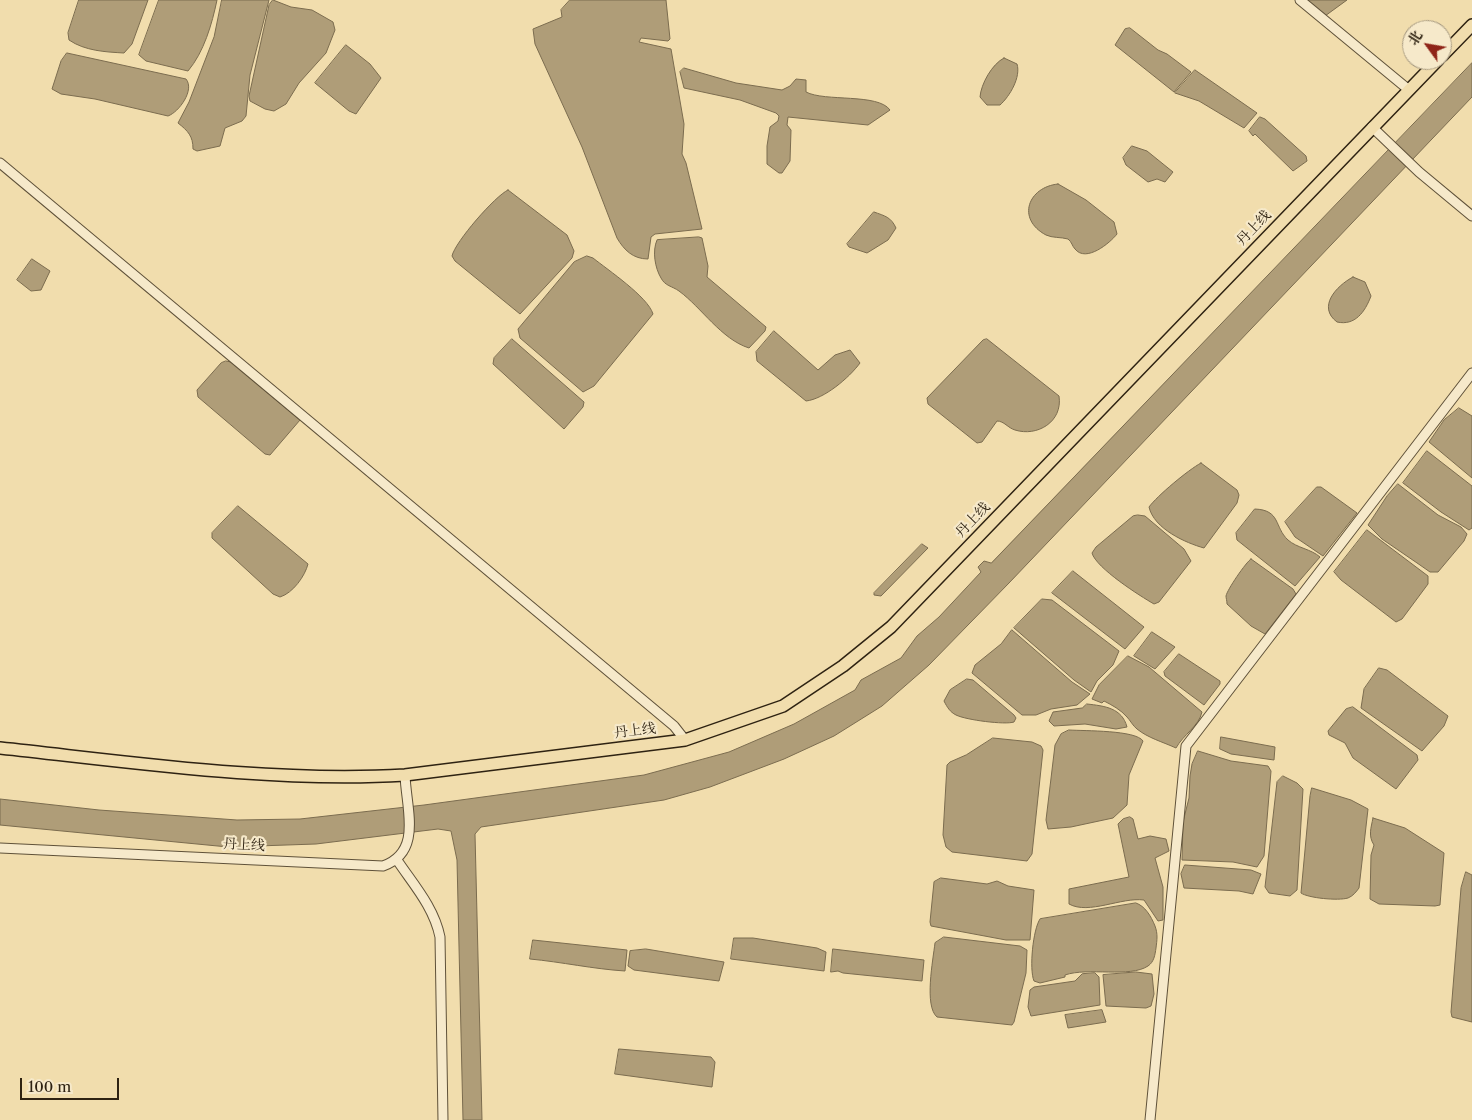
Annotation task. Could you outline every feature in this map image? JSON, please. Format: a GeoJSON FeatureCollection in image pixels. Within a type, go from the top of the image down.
{"type":"FeatureCollection","features":[{"type":"Feature","properties":{"kind":"main road"},"geometry":{"type":"LineString","coordinates":[[1452,46],[1472,25]]}},
{"type":"Feature","properties":{"kind":"main road","name":"丹上线"},"geometry":{"type":"LineString","coordinates":[[0,748],[199,768],[328,778],[405,775],[685,740],[783,706],[843,666],[891,626],[1428,70]]}},
{"type":"Feature","properties":{"kind":"street"},"geometry":{"type":"LineString","coordinates":[[1300,0],[1409,90]]}},
{"type":"Feature","properties":{"kind":"street"},"geometry":{"type":"LineString","coordinates":[[1372,127],[1408,162],[1472,216]]}},
{"type":"Feature","properties":{"kind":"street"},"geometry":{"type":"LineString","coordinates":[[0,163],[674,726],[685,740]]}},
{"type":"Feature","properties":{"kind":"street"},"geometry":{"type":"LineString","coordinates":[[1150,1120],[1186,746],[1472,373]]}},
{"type":"Feature","properties":{"kind":"street"},"geometry":{"type":"LineString","coordinates":[[405,775],[409,837],[405,852],[397,860],[429,906],[437,921],[440,936],[443,1120]]}},
{"type":"Feature","properties":{"kind":"street","name":"丹上线"},"geometry":{"type":"LineString","coordinates":[[0,848],[383,866],[397,860]]}},
{"type":"Feature","properties":{"kind":"shaded area"},"geometry":{"type":"Polygon","coordinates":[[[79,0],[148,0],[132,44],[124,53],[89,49],[69,40],[68,33],[79,0]]]}},
{"type":"Feature","properties":{"kind":"shaded area"},"geometry":{"type":"Polygon","coordinates":[[[159,0],[217,0],[207,37],[199,55],[188,71],[146,61],[139,55],[159,0]]]}},
{"type":"Feature","properties":{"kind":"shaded area"},"geometry":{"type":"Polygon","coordinates":[[[222,0],[269,0],[250,75],[246,116],[242,121],[225,128],[220,146],[197,151],[193,149],[189,134],[178,123],[189,102],[214,37],[222,0]]]}},
{"type":"Feature","properties":{"kind":"shaded area"},"geometry":{"type":"Polygon","coordinates":[[[273,0],[291,7],[312,10],[333,22],[335,30],[326,53],[299,83],[286,104],[274,111],[265,109],[250,101],[249,96],[269,5],[273,0]]]}},
{"type":"Feature","properties":{"kind":"shaded area"},"geometry":{"type":"Polygon","coordinates":[[[570,0],[666,0],[670,39],[668,41],[641,38],[639,42],[671,49],[684,124],[682,154],[686,163],[702,229],[655,234],[651,237],[648,259],[633,256],[617,238],[582,147],[535,44],[533,29],[562,17],[561,10],[570,0]]]}},
{"type":"Feature","properties":{"kind":"shaded area"},"geometry":{"type":"Polygon","coordinates":[[[1307,0],[1347,0],[1325,16],[1307,0]]]}},
{"type":"Feature","properties":{"kind":"shaded area"},"geometry":{"type":"Polygon","coordinates":[[[1130,28],[1191,72],[1174,92],[1115,45],[1125,29],[1130,28]]]}},
{"type":"Feature","properties":{"kind":"shaded area"},"geometry":{"type":"Polygon","coordinates":[[[346,45],[370,64],[381,78],[356,114],[349,111],[315,83],[346,45]]]}},
{"type":"Feature","properties":{"kind":"shaded area"},"geometry":{"type":"Polygon","coordinates":[[[67,53],[186,79],[189,89],[181,105],[168,116],[95,99],[61,94],[52,89],[61,61],[67,53]]]}},
{"type":"Feature","properties":{"kind":"shaded area"},"geometry":{"type":"Polygon","coordinates":[[[1004,58],[1017,64],[1016,80],[1011,92],[1000,105],[987,105],[980,97],[982,86],[991,70],[1004,58]]]}},
{"type":"Feature","properties":{"kind":"shaded area"},"geometry":{"type":"Polygon","coordinates":[[[1472,63],[1472,97],[1009,583],[929,665],[882,706],[834,736],[784,759],[710,787],[664,800],[481,827],[475,834],[482,1120],[463,1120],[457,860],[451,831],[438,829],[316,844],[228,847],[0,825],[0,799],[99,810],[237,820],[300,819],[424,805],[644,775],[729,752],[794,724],[855,690],[861,680],[901,658],[917,636],[939,617],[981,572],[978,567],[984,561],[991,563],[1472,63]]]}},
{"type":"Feature","properties":{"kind":"shaded area"},"geometry":{"type":"Polygon","coordinates":[[[684,68],[736,83],[782,90],[790,86],[796,79],[806,80],[806,92],[825,97],[874,101],[890,110],[868,125],[788,117],[787,125],[791,130],[790,161],[782,173],[779,173],[767,164],[767,146],[770,127],[778,121],[779,116],[776,113],[740,100],[684,88],[680,72],[684,68]]]}},
{"type":"Feature","properties":{"kind":"shaded area"},"geometry":{"type":"Polygon","coordinates":[[[1195,70],[1257,113],[1244,128],[1199,101],[1175,93],[1195,70]]]}},
{"type":"Feature","properties":{"kind":"shaded area"},"geometry":{"type":"Polygon","coordinates":[[[1260,117],[1265,119],[1306,156],[1307,161],[1293,171],[1255,134],[1253,136],[1249,131],[1260,117]]]}},
{"type":"Feature","properties":{"kind":"shaded area"},"geometry":{"type":"Polygon","coordinates":[[[1132,146],[1147,151],[1173,172],[1165,182],[1157,179],[1148,182],[1126,165],[1123,158],[1132,146]]]}},
{"type":"Feature","properties":{"kind":"shaded area"},"geometry":{"type":"Polygon","coordinates":[[[1058,184],[1086,200],[1114,222],[1117,234],[1114,238],[1098,250],[1085,254],[1075,249],[1068,239],[1048,236],[1037,228],[1031,221],[1029,213],[1033,197],[1048,186],[1058,184]]]}},
{"type":"Feature","properties":{"kind":"shaded area"},"geometry":{"type":"Polygon","coordinates":[[[508,190],[567,235],[574,251],[572,258],[520,314],[455,261],[452,256],[460,241],[476,220],[494,201],[508,190]]]}},
{"type":"Feature","properties":{"kind":"shaded area"},"geometry":{"type":"Polygon","coordinates":[[[874,212],[890,219],[896,228],[888,240],[867,253],[849,247],[847,244],[874,212]]]}},
{"type":"Feature","properties":{"kind":"shaded area"},"geometry":{"type":"Polygon","coordinates":[[[702,238],[708,266],[707,277],[766,327],[765,331],[749,348],[729,338],[679,291],[665,283],[659,274],[654,254],[657,240],[702,238]]]}},
{"type":"Feature","properties":{"kind":"shaded area"},"geometry":{"type":"Polygon","coordinates":[[[587,256],[593,258],[636,292],[650,307],[653,314],[594,386],[583,392],[520,338],[518,329],[574,262],[587,256]]]}},
{"type":"Feature","properties":{"kind":"shaded area"},"geometry":{"type":"Polygon","coordinates":[[[32,259],[50,271],[41,290],[31,291],[17,280],[32,259]]]}},
{"type":"Feature","properties":{"kind":"shaded area"},"geometry":{"type":"Polygon","coordinates":[[[1353,277],[1365,282],[1371,296],[1366,307],[1354,320],[1343,323],[1337,322],[1331,316],[1329,310],[1331,297],[1335,291],[1353,277]]]}},
{"type":"Feature","properties":{"kind":"shaded area"},"geometry":{"type":"Polygon","coordinates":[[[774,331],[818,370],[835,355],[850,350],[860,363],[836,387],[806,401],[757,361],[756,352],[774,331]]]}},
{"type":"Feature","properties":{"kind":"shaded area"},"geometry":{"type":"Polygon","coordinates":[[[512,339],[584,402],[583,407],[564,429],[493,364],[494,358],[512,339]]]}},
{"type":"Feature","properties":{"kind":"shaded area"},"geometry":{"type":"Polygon","coordinates":[[[987,339],[1059,396],[1057,413],[1047,425],[1040,429],[1023,432],[997,421],[982,442],[977,443],[928,404],[927,398],[983,340],[987,339]]]}},
{"type":"Feature","properties":{"kind":"shaded area"},"geometry":{"type":"Polygon","coordinates":[[[231,362],[300,420],[270,455],[265,454],[198,397],[197,390],[221,363],[231,362]]]}},
{"type":"Feature","properties":{"kind":"shaded area"},"geometry":{"type":"Polygon","coordinates":[[[1459,408],[1472,416],[1472,478],[1429,442],[1444,420],[1459,408]]]}},
{"type":"Feature","properties":{"kind":"shaded area"},"geometry":{"type":"Polygon","coordinates":[[[1427,451],[1472,486],[1472,528],[1469,530],[1441,512],[1403,483],[1427,451]]]}},
{"type":"Feature","properties":{"kind":"shaded area"},"geometry":{"type":"Polygon","coordinates":[[[1201,463],[1237,490],[1239,495],[1237,503],[1204,548],[1172,534],[1157,522],[1149,507],[1173,484],[1201,463]]]}},
{"type":"Feature","properties":{"kind":"shaded area"},"geometry":{"type":"Polygon","coordinates":[[[1398,484],[1438,515],[1461,527],[1467,534],[1464,541],[1438,572],[1430,572],[1382,539],[1368,525],[1387,496],[1398,484]]]}},
{"type":"Feature","properties":{"kind":"shaded area"},"geometry":{"type":"Polygon","coordinates":[[[1317,487],[1321,487],[1357,513],[1323,556],[1295,537],[1285,522],[1317,487]]]}},
{"type":"Feature","properties":{"kind":"shaded area"},"geometry":{"type":"Polygon","coordinates":[[[238,506],[308,564],[298,584],[285,595],[280,597],[273,594],[212,538],[212,533],[238,506]]]}},
{"type":"Feature","properties":{"kind":"shaded area"},"geometry":{"type":"Polygon","coordinates":[[[1255,509],[1269,512],[1288,540],[1320,557],[1295,586],[1237,540],[1236,533],[1255,509]]]}},
{"type":"Feature","properties":{"kind":"shaded area"},"geometry":{"type":"Polygon","coordinates":[[[1133,516],[1145,516],[1184,549],[1191,561],[1159,602],[1154,604],[1110,574],[1095,559],[1092,553],[1096,547],[1133,516]]]}},
{"type":"Feature","properties":{"kind":"shaded area"},"geometry":{"type":"Polygon","coordinates":[[[1367,530],[1428,576],[1428,584],[1402,619],[1396,622],[1341,580],[1334,572],[1367,530]]]}},
{"type":"Feature","properties":{"kind":"shaded area"},"geometry":{"type":"Polygon","coordinates":[[[922,544],[928,548],[881,596],[874,595],[874,593],[922,544]]]}},
{"type":"Feature","properties":{"kind":"shaded area"},"geometry":{"type":"Polygon","coordinates":[[[1251,559],[1293,589],[1296,594],[1265,634],[1251,626],[1227,604],[1226,596],[1230,588],[1241,570],[1251,559]]]}},
{"type":"Feature","properties":{"kind":"shaded area"},"geometry":{"type":"Polygon","coordinates":[[[1073,571],[1144,627],[1125,649],[1052,593],[1073,571]]]}},
{"type":"Feature","properties":{"kind":"shaded area"},"geometry":{"type":"Polygon","coordinates":[[[1042,599],[1052,600],[1119,651],[1113,665],[1097,681],[1091,692],[1074,680],[1014,628],[1042,599]]]}},
{"type":"Feature","properties":{"kind":"shaded area"},"geometry":{"type":"Polygon","coordinates":[[[1012,630],[1072,682],[1090,694],[1077,705],[1051,709],[1036,715],[1022,715],[972,673],[975,665],[1001,644],[1012,630]]]}},
{"type":"Feature","properties":{"kind":"shaded area"},"geometry":{"type":"Polygon","coordinates":[[[1152,632],[1175,647],[1155,669],[1134,656],[1152,632]]]}},
{"type":"Feature","properties":{"kind":"shaded area"},"geometry":{"type":"Polygon","coordinates":[[[1179,654],[1220,681],[1220,684],[1204,705],[1165,676],[1164,672],[1179,654]]]}},
{"type":"Feature","properties":{"kind":"shaded area"},"geometry":{"type":"Polygon","coordinates":[[[1128,656],[1149,667],[1202,712],[1198,722],[1176,748],[1141,732],[1125,714],[1113,706],[1104,701],[1102,703],[1092,699],[1099,685],[1128,656]]]}},
{"type":"Feature","properties":{"kind":"shaded area"},"geometry":{"type":"Polygon","coordinates":[[[1379,668],[1387,670],[1448,716],[1444,726],[1422,751],[1361,708],[1364,689],[1379,668]]]}},
{"type":"Feature","properties":{"kind":"shaded area"},"geometry":{"type":"Polygon","coordinates":[[[967,679],[973,680],[1014,715],[1016,718],[1014,722],[1003,723],[976,720],[961,717],[952,712],[944,701],[950,690],[967,679]]]}},
{"type":"Feature","properties":{"kind":"shaded area"},"geometry":{"type":"Polygon","coordinates":[[[1087,704],[1112,709],[1121,716],[1127,727],[1116,729],[1085,724],[1054,726],[1049,721],[1053,712],[1082,708],[1087,704]]]}},
{"type":"Feature","properties":{"kind":"shaded area"},"geometry":{"type":"Polygon","coordinates":[[[1353,707],[1417,755],[1418,760],[1396,789],[1353,758],[1345,743],[1329,735],[1328,731],[1346,709],[1353,707]]]}},
{"type":"Feature","properties":{"kind":"shaded area"},"geometry":{"type":"Polygon","coordinates":[[[1069,730],[1121,733],[1138,737],[1143,741],[1129,775],[1127,805],[1113,818],[1071,827],[1048,829],[1046,820],[1055,745],[1061,734],[1069,730]]]}},
{"type":"Feature","properties":{"kind":"shaded area"},"geometry":{"type":"Polygon","coordinates":[[[1221,737],[1275,747],[1274,760],[1231,754],[1220,749],[1221,737]]]}},
{"type":"Feature","properties":{"kind":"shaded area"},"geometry":{"type":"Polygon","coordinates":[[[993,738],[1032,742],[1041,746],[1043,750],[1032,854],[1027,861],[952,852],[946,847],[943,835],[947,765],[993,738]]]}},
{"type":"Feature","properties":{"kind":"shaded area"},"geometry":{"type":"Polygon","coordinates":[[[1198,751],[1231,761],[1268,766],[1271,771],[1264,856],[1257,867],[1233,862],[1182,860],[1183,822],[1189,798],[1192,764],[1198,751]]]}},
{"type":"Feature","properties":{"kind":"shaded area"},"geometry":{"type":"Polygon","coordinates":[[[1283,776],[1297,783],[1303,789],[1297,890],[1290,896],[1269,893],[1265,887],[1277,782],[1283,776]]]}},
{"type":"Feature","properties":{"kind":"shaded area"},"geometry":{"type":"Polygon","coordinates":[[[1312,788],[1351,800],[1368,809],[1359,888],[1348,898],[1323,898],[1301,893],[1312,788]]]}},
{"type":"Feature","properties":{"kind":"shaded area"},"geometry":{"type":"Polygon","coordinates":[[[1130,817],[1133,819],[1138,839],[1150,836],[1166,839],[1169,851],[1155,858],[1163,887],[1163,920],[1158,921],[1144,900],[1125,901],[1086,908],[1069,904],[1069,889],[1129,877],[1118,824],[1123,819],[1130,817]]]}},
{"type":"Feature","properties":{"kind":"shaded area"},"geometry":{"type":"Polygon","coordinates":[[[1373,818],[1405,828],[1444,853],[1440,905],[1379,904],[1370,899],[1371,855],[1374,845],[1371,835],[1373,818]]]}},
{"type":"Feature","properties":{"kind":"shaded area"},"geometry":{"type":"Polygon","coordinates":[[[1185,865],[1251,870],[1261,874],[1253,894],[1239,891],[1184,888],[1181,874],[1185,865]]]}},
{"type":"Feature","properties":{"kind":"shaded area"},"geometry":{"type":"Polygon","coordinates":[[[1466,872],[1472,875],[1472,1022],[1452,1017],[1451,1012],[1461,888],[1466,872]]]}},
{"type":"Feature","properties":{"kind":"shaded area"},"geometry":{"type":"Polygon","coordinates":[[[941,878],[987,884],[997,881],[1008,886],[1034,890],[1030,940],[1006,940],[931,926],[934,882],[941,878]]]}},
{"type":"Feature","properties":{"kind":"shaded area"},"geometry":{"type":"Polygon","coordinates":[[[1136,903],[1147,912],[1157,932],[1155,956],[1148,966],[1140,970],[1074,973],[1040,983],[1034,981],[1032,949],[1035,931],[1040,919],[1136,903]]]}},
{"type":"Feature","properties":{"kind":"shaded area"},"geometry":{"type":"Polygon","coordinates":[[[944,937],[1020,946],[1027,950],[1026,973],[1012,1025],[937,1017],[931,1003],[931,971],[935,943],[944,937]]]}},
{"type":"Feature","properties":{"kind":"shaded area"},"geometry":{"type":"Polygon","coordinates":[[[734,938],[753,938],[817,948],[826,952],[824,971],[731,959],[734,938]]]}},
{"type":"Feature","properties":{"kind":"shaded area"},"geometry":{"type":"Polygon","coordinates":[[[533,940],[627,950],[625,971],[530,959],[533,940]]]}},
{"type":"Feature","properties":{"kind":"shaded area"},"geometry":{"type":"Polygon","coordinates":[[[646,949],[724,962],[719,981],[634,970],[628,966],[630,951],[646,949]]]}},
{"type":"Feature","properties":{"kind":"shaded area"},"geometry":{"type":"Polygon","coordinates":[[[833,949],[924,960],[922,981],[838,971],[831,972],[833,949]]]}},
{"type":"Feature","properties":{"kind":"shaded area"},"geometry":{"type":"Polygon","coordinates":[[[1136,972],[1152,974],[1154,994],[1151,1006],[1146,1008],[1106,1006],[1103,975],[1136,972]]]}},
{"type":"Feature","properties":{"kind":"shaded area"},"geometry":{"type":"Polygon","coordinates":[[[1095,973],[1099,977],[1100,1005],[1031,1016],[1028,1007],[1030,990],[1034,987],[1075,981],[1082,974],[1095,973]]]}},
{"type":"Feature","properties":{"kind":"shaded area"},"geometry":{"type":"Polygon","coordinates":[[[1102,1010],[1106,1022],[1068,1028],[1065,1015],[1102,1010]]]}},
{"type":"Feature","properties":{"kind":"shaded area"},"geometry":{"type":"Polygon","coordinates":[[[619,1049],[711,1057],[715,1062],[712,1087],[615,1074],[619,1049]]]}}]}
